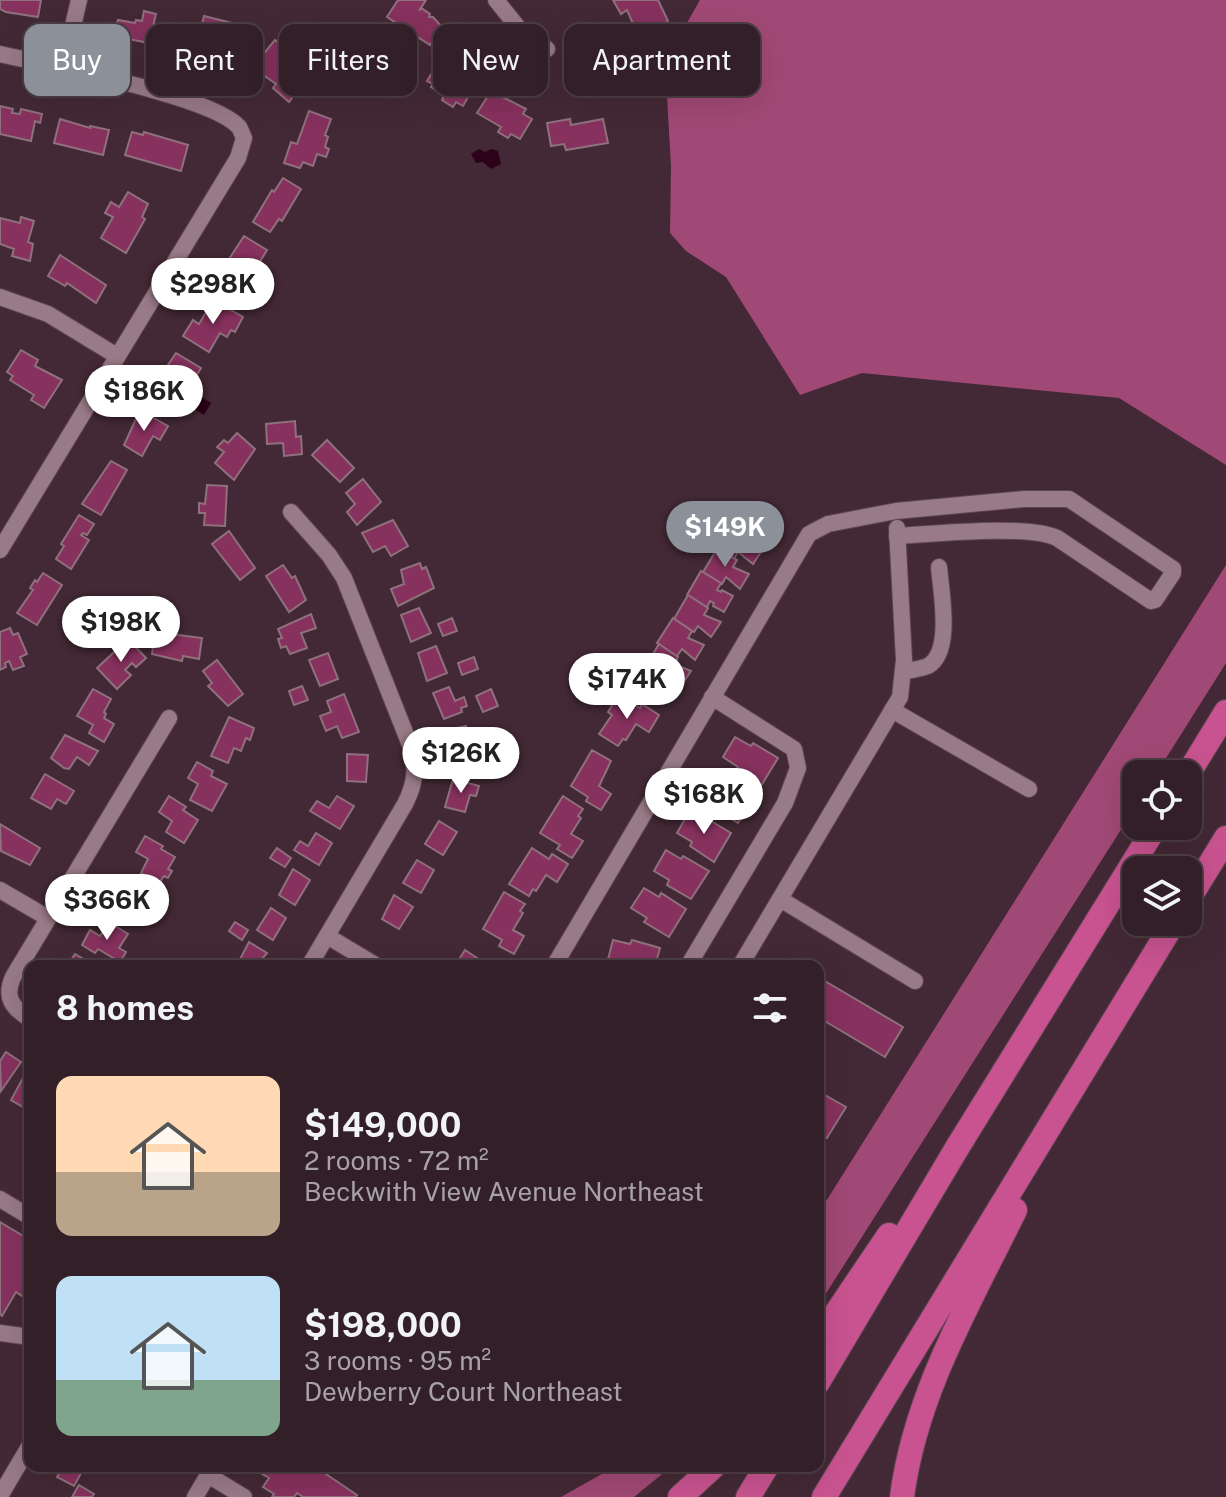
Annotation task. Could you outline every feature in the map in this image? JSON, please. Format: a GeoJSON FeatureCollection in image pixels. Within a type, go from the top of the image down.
{"type":"FeatureCollection","features":[{"type":"Feature","properties":{"kind":"highway"},"geometry":{"type":"LineString","coordinates":[[1197,760],[1226,712]]}},
{"type":"Feature","properties":{"kind":"highway"},"geometry":{"type":"LineString","coordinates":[[1202,877],[1226,838]]}},
{"type":"Feature","properties":{"kind":"highway"},"geometry":{"type":"LineString","coordinates":[[824,1372],[957,1148],[1147,840]]}},
{"type":"Feature","properties":{"kind":"highway"},"geometry":{"type":"LineString","coordinates":[[824,1497],[1166,936]]}},
{"type":"Feature","properties":{"kind":"highway"},"geometry":{"type":"LineString","coordinates":[[902,1497],[917,1427],[944,1353],[1085,1069]]}},
{"type":"Feature","properties":{"kind":"highway"},"geometry":{"type":"LineString","coordinates":[[824,1331],[899,1221],[957,1148]]}},
{"type":"Feature","properties":{"kind":"highway"},"geometry":{"type":"LineString","coordinates":[[680,1497],[707,1472]]}},
{"type":"Feature","properties":{"kind":"highway"},"geometry":{"type":"LineString","coordinates":[[748,1497],[763,1472]]}},
{"type":"Feature","properties":{"kind":"street"},"geometry":{"type":"LineString","coordinates":[[73,24],[79,0]]}},
{"type":"Feature","properties":{"kind":"street"},"geometry":{"type":"LineString","coordinates":[[496,0],[515,24]]}},
{"type":"Feature","properties":{"kind":"street"},"geometry":{"type":"LineString","coordinates":[[0,54],[24,60]]}},
{"type":"Feature","properties":{"kind":"street"},"geometry":{"type":"LineString","coordinates":[[0,550],[238,158],[244,138],[239,127],[207,107],[130,85]]}},
{"type":"Feature","properties":{"kind":"street"},"geometry":{"type":"LineString","coordinates":[[0,297],[48,314],[117,356]]}},
{"type":"Feature","properties":{"kind":"street"},"geometry":{"type":"LineString","coordinates":[[558,960],[809,534],[828,524],[896,511],[1024,499],[1069,499],[1173,569],[1169,581],[1151,601],[1045,533],[1016,531],[897,536]]}},
{"type":"Feature","properties":{"kind":"street"},"geometry":{"type":"LineString","coordinates":[[744,960],[900,697],[903,672],[896,511]]}},
{"type":"Feature","properties":{"kind":"street"},"geometry":{"type":"LineString","coordinates":[[291,512],[329,555],[344,578],[410,745],[416,768],[414,783],[405,804],[313,960]]}},
{"type":"Feature","properties":{"kind":"street"},"geometry":{"type":"LineString","coordinates":[[903,672],[929,665],[941,650],[939,567]]}},
{"type":"Feature","properties":{"kind":"street"},"geometry":{"type":"LineString","coordinates":[[692,960],[785,803],[798,768],[794,749],[712,697]]}},
{"type":"Feature","properties":{"kind":"street"},"geometry":{"type":"LineString","coordinates":[[892,710],[1029,789]]}},
{"type":"Feature","properties":{"kind":"street"},"geometry":{"type":"LineString","coordinates":[[24,1014],[13,1006],[9,998],[8,989],[13,977],[169,718]]}},
{"type":"Feature","properties":{"kind":"street"},"geometry":{"type":"LineString","coordinates":[[0,890],[48,918]]}},
{"type":"Feature","properties":{"kind":"street"},"geometry":{"type":"LineString","coordinates":[[780,899],[915,981]]}},
{"type":"Feature","properties":{"kind":"street"},"geometry":{"type":"LineString","coordinates":[[327,936],[367,960]]}},
{"type":"Feature","properties":{"kind":"street"},"geometry":{"type":"LineString","coordinates":[[0,1199],[24,1213]]}},
{"type":"Feature","properties":{"kind":"street"},"geometry":{"type":"LineString","coordinates":[[0,1333],[24,1336]]}},
{"type":"Feature","properties":{"kind":"street"},"geometry":{"type":"LineString","coordinates":[[0,1496],[24,1455]]}},
{"type":"Feature","properties":{"kind":"street"},"geometry":{"type":"LineString","coordinates":[[195,1497],[208,1475],[244,1497]]}},
{"type":"Feature","properties":{"kind":"shaded area"},"geometry":{"type":"Polygon","coordinates":[[[700,0],[1226,0],[1226,465],[1119,398],[862,373],[800,395],[726,277],[686,251],[670,233],[671,166],[667,96],[760,96],[760,24],[686,24],[700,0]]]}},
{"type":"Feature","properties":{"kind":"shaded area"},"geometry":{"type":"Polygon","coordinates":[[[479,149],[498,151],[501,164],[491,169],[483,162],[476,163],[471,154],[479,149]]]}},
{"type":"Feature","properties":{"kind":"shaded area"},"geometry":{"type":"Polygon","coordinates":[[[188,389],[211,403],[204,415],[181,401],[180,397],[188,389]]]}},
{"type":"Feature","properties":{"kind":"shaded area"},"geometry":{"type":"Polygon","coordinates":[[[1226,565],[1226,663],[1165,760],[1122,760],[1122,828],[824,1297],[824,1204],[1226,565]]]}},
{"type":"Feature","properties":{"kind":"shaded area"},"geometry":{"type":"Polygon","coordinates":[[[605,1472],[665,1472],[634,1497],[561,1497],[605,1472]]]}},
{"type":"Feature","properties":{"kind":"building"},"geometry":{"type":"Polygon","coordinates":[[[0,0],[41,0],[38,17],[6,12],[0,9],[0,0]]]}},
{"type":"Feature","properties":{"kind":"building"},"geometry":{"type":"Polygon","coordinates":[[[398,0],[426,0],[419,11],[421,8],[439,24],[433,24],[430,45],[417,37],[417,24],[398,24],[387,17],[398,0]]]}},
{"type":"Feature","properties":{"kind":"building"},"geometry":{"type":"Polygon","coordinates":[[[613,0],[658,0],[668,21],[664,24],[633,24],[627,10],[621,14],[613,0]]]}},
{"type":"Feature","properties":{"kind":"building"},"geometry":{"type":"Polygon","coordinates":[[[144,11],[156,14],[154,24],[146,24],[146,42],[130,39],[130,24],[117,24],[118,20],[142,21],[144,11]]]}},
{"type":"Feature","properties":{"kind":"building"},"geometry":{"type":"Polygon","coordinates":[[[204,16],[236,24],[202,24],[204,16]]]}},
{"type":"Feature","properties":{"kind":"building"},"geometry":{"type":"Polygon","coordinates":[[[275,40],[279,43],[279,93],[273,88],[276,84],[263,75],[263,54],[275,40]]]}},
{"type":"Feature","properties":{"kind":"building"},"geometry":{"type":"Polygon","coordinates":[[[444,96],[469,96],[463,106],[456,102],[453,107],[442,100],[444,96]]]}},
{"type":"Feature","properties":{"kind":"building"},"geometry":{"type":"Polygon","coordinates":[[[488,96],[501,96],[526,109],[523,114],[532,119],[520,139],[511,134],[508,138],[498,132],[501,127],[477,113],[488,96]]]}},
{"type":"Feature","properties":{"kind":"building"},"geometry":{"type":"Polygon","coordinates":[[[0,106],[13,109],[12,113],[20,114],[21,109],[42,114],[40,123],[35,121],[31,141],[0,134],[0,106]]]}},
{"type":"Feature","properties":{"kind":"building"},"geometry":{"type":"Polygon","coordinates":[[[309,111],[331,119],[325,135],[328,137],[325,147],[329,149],[326,157],[317,154],[313,166],[303,162],[300,168],[284,163],[291,142],[297,144],[309,111]]]}},
{"type":"Feature","properties":{"kind":"building"},"geometry":{"type":"Polygon","coordinates":[[[60,119],[109,130],[103,155],[54,143],[60,119]]]}},
{"type":"Feature","properties":{"kind":"building"},"geometry":{"type":"Polygon","coordinates":[[[570,119],[571,125],[603,119],[608,143],[566,150],[564,144],[551,146],[547,123],[570,119]]]}},
{"type":"Feature","properties":{"kind":"building"},"geometry":{"type":"Polygon","coordinates":[[[132,132],[143,135],[144,132],[188,145],[181,171],[125,155],[132,132]]]}},
{"type":"Feature","properties":{"kind":"building"},"geometry":{"type":"Polygon","coordinates":[[[283,178],[301,189],[282,221],[279,219],[270,232],[253,222],[283,178]]]}},
{"type":"Feature","properties":{"kind":"building"},"geometry":{"type":"Polygon","coordinates":[[[128,192],[148,204],[142,217],[145,219],[126,253],[101,238],[113,217],[105,213],[111,202],[119,207],[128,192]]]}},
{"type":"Feature","properties":{"kind":"building"},"geometry":{"type":"Polygon","coordinates":[[[21,217],[34,221],[28,242],[33,244],[30,261],[12,256],[14,249],[0,244],[0,218],[20,223],[21,217]]]}},
{"type":"Feature","properties":{"kind":"building"},"geometry":{"type":"Polygon","coordinates":[[[244,236],[267,250],[256,268],[264,272],[258,282],[251,277],[243,290],[218,276],[244,236]]]}},
{"type":"Feature","properties":{"kind":"building"},"geometry":{"type":"Polygon","coordinates":[[[60,255],[106,285],[96,303],[67,283],[65,286],[48,276],[60,255]]]}},
{"type":"Feature","properties":{"kind":"building"},"geometry":{"type":"Polygon","coordinates":[[[213,300],[243,317],[235,332],[231,330],[227,337],[220,333],[209,352],[183,336],[193,320],[199,324],[213,300]]]}},
{"type":"Feature","properties":{"kind":"building"},"geometry":{"type":"Polygon","coordinates":[[[21,350],[38,360],[35,366],[62,380],[44,408],[31,400],[34,395],[10,380],[13,376],[7,372],[21,350]]]}},
{"type":"Feature","properties":{"kind":"building"},"geometry":{"type":"Polygon","coordinates":[[[176,353],[201,368],[195,378],[188,374],[170,397],[153,387],[176,353]]]}},
{"type":"Feature","properties":{"kind":"building"},"geometry":{"type":"Polygon","coordinates":[[[140,410],[168,426],[160,440],[153,436],[142,456],[124,445],[140,410]]]}},
{"type":"Feature","properties":{"kind":"building"},"geometry":{"type":"Polygon","coordinates":[[[295,421],[296,437],[301,436],[302,454],[284,456],[283,443],[267,444],[266,424],[295,421]]]}},
{"type":"Feature","properties":{"kind":"building"},"geometry":{"type":"Polygon","coordinates":[[[237,433],[255,449],[234,480],[215,463],[224,452],[217,447],[224,440],[228,443],[237,433]]]}},
{"type":"Feature","properties":{"kind":"building"},"geometry":{"type":"Polygon","coordinates":[[[327,440],[354,468],[340,482],[312,455],[327,440]]]}},
{"type":"Feature","properties":{"kind":"building"},"geometry":{"type":"Polygon","coordinates":[[[111,461],[127,470],[101,515],[82,504],[111,461]]]}},
{"type":"Feature","properties":{"kind":"building"},"geometry":{"type":"Polygon","coordinates":[[[363,479],[381,502],[357,525],[347,512],[355,504],[346,493],[363,479]]]}},
{"type":"Feature","properties":{"kind":"building"},"geometry":{"type":"Polygon","coordinates":[[[207,485],[227,486],[225,526],[204,525],[205,513],[199,513],[199,503],[205,504],[207,485]]]}},
{"type":"Feature","properties":{"kind":"building"},"geometry":{"type":"Polygon","coordinates":[[[79,515],[94,524],[87,535],[81,535],[89,540],[71,569],[56,559],[64,546],[61,544],[79,515]]]}},
{"type":"Feature","properties":{"kind":"building"},"geometry":{"type":"Polygon","coordinates":[[[393,520],[408,546],[391,556],[385,546],[373,552],[362,533],[393,520]]]}},
{"type":"Feature","properties":{"kind":"building"},"geometry":{"type":"Polygon","coordinates":[[[730,523],[750,535],[746,542],[763,549],[753,564],[738,552],[734,559],[715,548],[730,523]]]}},
{"type":"Feature","properties":{"kind":"building"},"geometry":{"type":"Polygon","coordinates":[[[229,531],[255,568],[240,580],[212,544],[229,531]]]}},
{"type":"Feature","properties":{"kind":"building"},"geometry":{"type":"Polygon","coordinates":[[[717,549],[737,560],[733,567],[749,574],[740,589],[726,577],[722,584],[703,572],[717,549]]]}},
{"type":"Feature","properties":{"kind":"building"},"geometry":{"type":"Polygon","coordinates":[[[420,563],[422,569],[426,567],[434,588],[398,606],[391,589],[404,584],[401,570],[420,563]]]}},
{"type":"Feature","properties":{"kind":"building"},"geometry":{"type":"Polygon","coordinates":[[[283,565],[292,578],[295,576],[306,600],[289,612],[266,576],[283,565]]]}},
{"type":"Feature","properties":{"kind":"building"},"geometry":{"type":"Polygon","coordinates":[[[701,571],[721,583],[717,590],[733,596],[724,612],[710,601],[707,607],[687,595],[701,571]]]}},
{"type":"Feature","properties":{"kind":"building"},"geometry":{"type":"Polygon","coordinates":[[[43,573],[62,585],[37,625],[17,613],[33,590],[30,588],[35,580],[37,582],[43,573]]]}},
{"type":"Feature","properties":{"kind":"building"},"geometry":{"type":"Polygon","coordinates":[[[688,595],[708,608],[704,615],[721,622],[711,637],[698,626],[694,632],[674,619],[688,595]]]}},
{"type":"Feature","properties":{"kind":"building"},"geometry":{"type":"Polygon","coordinates":[[[419,608],[431,633],[411,642],[401,615],[419,608]]]}},
{"type":"Feature","properties":{"kind":"building"},"geometry":{"type":"Polygon","coordinates":[[[311,614],[316,628],[301,633],[307,648],[290,654],[286,646],[281,648],[278,639],[282,638],[278,629],[311,614]]]}},
{"type":"Feature","properties":{"kind":"building"},"geometry":{"type":"Polygon","coordinates":[[[452,618],[457,631],[443,636],[438,624],[452,618]]]}},
{"type":"Feature","properties":{"kind":"building"},"geometry":{"type":"Polygon","coordinates":[[[673,618],[692,631],[688,638],[704,645],[695,660],[682,649],[677,656],[657,643],[673,618]]]}},
{"type":"Feature","properties":{"kind":"building"},"geometry":{"type":"Polygon","coordinates":[[[10,628],[13,635],[18,633],[27,654],[20,657],[24,666],[13,670],[9,661],[0,670],[0,632],[10,628]]]}},
{"type":"Feature","properties":{"kind":"building"},"geometry":{"type":"Polygon","coordinates":[[[155,632],[202,638],[199,659],[183,656],[182,661],[152,654],[155,632]]]}},
{"type":"Feature","properties":{"kind":"building"},"geometry":{"type":"Polygon","coordinates":[[[128,639],[146,658],[136,667],[132,663],[125,670],[131,675],[117,689],[97,668],[128,639]]]}},
{"type":"Feature","properties":{"kind":"building"},"geometry":{"type":"Polygon","coordinates":[[[659,644],[678,657],[674,664],[691,671],[681,686],[668,675],[664,682],[644,669],[659,644]]]}},
{"type":"Feature","properties":{"kind":"building"},"geometry":{"type":"Polygon","coordinates":[[[436,646],[447,673],[427,681],[418,653],[436,646]]]}},
{"type":"Feature","properties":{"kind":"building"},"geometry":{"type":"Polygon","coordinates":[[[328,653],[338,679],[320,686],[309,660],[328,653]]]}},
{"type":"Feature","properties":{"kind":"building"},"geometry":{"type":"Polygon","coordinates":[[[474,657],[478,669],[462,675],[458,663],[474,657]]]}},
{"type":"Feature","properties":{"kind":"building"},"geometry":{"type":"Polygon","coordinates":[[[217,660],[243,694],[228,706],[208,686],[212,683],[203,671],[217,660]]]}},
{"type":"Feature","properties":{"kind":"building"},"geometry":{"type":"Polygon","coordinates":[[[302,686],[308,700],[294,705],[289,691],[302,686]]]}},
{"type":"Feature","properties":{"kind":"building"},"geometry":{"type":"Polygon","coordinates":[[[449,687],[455,701],[464,697],[467,706],[461,708],[462,712],[444,719],[433,693],[449,687]]]}},
{"type":"Feature","properties":{"kind":"building"},"geometry":{"type":"Polygon","coordinates":[[[93,689],[111,699],[104,718],[114,724],[104,742],[89,733],[93,725],[77,716],[93,689]]]}},
{"type":"Feature","properties":{"kind":"building"},"geometry":{"type":"Polygon","coordinates":[[[491,689],[498,706],[483,712],[476,696],[491,689]]]}},
{"type":"Feature","properties":{"kind":"building"},"geometry":{"type":"Polygon","coordinates":[[[344,694],[359,732],[342,738],[337,726],[326,731],[320,716],[331,712],[327,701],[344,694]]]}},
{"type":"Feature","properties":{"kind":"building"},"geometry":{"type":"Polygon","coordinates":[[[622,697],[640,708],[642,704],[659,715],[649,732],[636,724],[618,746],[599,734],[612,715],[608,712],[614,702],[618,704],[622,697]]]}},
{"type":"Feature","properties":{"kind":"building"},"geometry":{"type":"Polygon","coordinates":[[[229,717],[254,728],[250,740],[246,738],[241,751],[234,748],[228,763],[211,756],[229,717]]]}},
{"type":"Feature","properties":{"kind":"building"},"geometry":{"type":"Polygon","coordinates":[[[466,726],[468,736],[480,733],[484,748],[454,755],[447,730],[466,726]]]}},
{"type":"Feature","properties":{"kind":"building"},"geometry":{"type":"Polygon","coordinates":[[[65,735],[98,751],[89,765],[77,757],[69,769],[51,758],[65,735]]]}},
{"type":"Feature","properties":{"kind":"building"},"geometry":{"type":"Polygon","coordinates":[[[735,737],[751,746],[753,743],[778,758],[761,786],[736,771],[738,767],[723,757],[735,737]]]}},
{"type":"Feature","properties":{"kind":"building"},"geometry":{"type":"Polygon","coordinates":[[[504,746],[507,764],[493,767],[489,749],[504,746]]]}},
{"type":"Feature","properties":{"kind":"building"},"geometry":{"type":"Polygon","coordinates":[[[592,750],[611,761],[599,786],[611,794],[601,810],[571,786],[592,750]]]}},
{"type":"Feature","properties":{"kind":"building"},"geometry":{"type":"Polygon","coordinates":[[[347,754],[368,755],[366,782],[347,781],[347,754]]]}},
{"type":"Feature","properties":{"kind":"building"},"geometry":{"type":"Polygon","coordinates":[[[197,762],[213,771],[211,776],[227,784],[212,811],[190,800],[198,784],[188,778],[197,762]]]}},
{"type":"Feature","properties":{"kind":"building"},"geometry":{"type":"Polygon","coordinates":[[[45,774],[74,791],[66,804],[57,799],[51,809],[31,798],[45,774]]]}},
{"type":"Feature","properties":{"kind":"building"},"geometry":{"type":"Polygon","coordinates":[[[713,774],[755,795],[738,823],[714,809],[716,804],[701,795],[713,774]]]}},
{"type":"Feature","properties":{"kind":"building"},"geometry":{"type":"Polygon","coordinates":[[[453,779],[479,786],[476,796],[470,795],[465,812],[445,807],[453,779]]]}},
{"type":"Feature","properties":{"kind":"building"},"geometry":{"type":"Polygon","coordinates":[[[169,796],[198,820],[184,843],[166,832],[172,821],[159,812],[169,796]]]}},
{"type":"Feature","properties":{"kind":"building"},"geometry":{"type":"Polygon","coordinates":[[[337,796],[354,806],[340,829],[310,811],[317,801],[329,808],[337,796]]]}},
{"type":"Feature","properties":{"kind":"building"},"geometry":{"type":"Polygon","coordinates":[[[563,796],[583,809],[571,834],[583,841],[572,858],[557,849],[560,845],[540,833],[563,796]]]}},
{"type":"Feature","properties":{"kind":"building"},"geometry":{"type":"Polygon","coordinates":[[[689,812],[731,833],[714,862],[677,833],[689,812]]]}},
{"type":"Feature","properties":{"kind":"building"},"geometry":{"type":"Polygon","coordinates":[[[439,821],[457,832],[443,855],[425,844],[439,821]]]}},
{"type":"Feature","properties":{"kind":"building"},"geometry":{"type":"Polygon","coordinates":[[[0,824],[40,848],[30,865],[1,851],[0,824]]]}},
{"type":"Feature","properties":{"kind":"building"},"geometry":{"type":"Polygon","coordinates":[[[316,833],[332,843],[319,865],[294,850],[300,841],[308,846],[316,833]]]}},
{"type":"Feature","properties":{"kind":"building"},"geometry":{"type":"Polygon","coordinates":[[[145,836],[175,857],[168,869],[172,871],[168,878],[164,876],[159,883],[141,873],[148,859],[136,852],[145,836]]]}},
{"type":"Feature","properties":{"kind":"building"},"geometry":{"type":"Polygon","coordinates":[[[277,848],[291,858],[285,867],[270,858],[277,848]]]}},
{"type":"Feature","properties":{"kind":"building"},"geometry":{"type":"Polygon","coordinates":[[[532,848],[549,859],[552,854],[568,864],[557,882],[546,875],[529,896],[509,884],[532,848]]]}},
{"type":"Feature","properties":{"kind":"building"},"geometry":{"type":"Polygon","coordinates":[[[666,850],[709,871],[691,899],[667,885],[669,880],[654,871],[666,850]]]}},
{"type":"Feature","properties":{"kind":"building"},"geometry":{"type":"Polygon","coordinates":[[[417,860],[434,870],[421,893],[403,883],[417,860]]]}},
{"type":"Feature","properties":{"kind":"building"},"geometry":{"type":"Polygon","coordinates":[[[293,869],[310,880],[295,905],[279,895],[293,869]]]}},
{"type":"Feature","properties":{"kind":"building"},"geometry":{"type":"Polygon","coordinates":[[[121,876],[150,893],[135,919],[118,909],[125,896],[113,889],[121,876]]]}},
{"type":"Feature","properties":{"kind":"building"},"geometry":{"type":"Polygon","coordinates":[[[644,888],[659,897],[661,893],[686,909],[669,937],[644,922],[647,918],[631,908],[644,888]]]}},
{"type":"Feature","properties":{"kind":"building"},"geometry":{"type":"Polygon","coordinates":[[[504,892],[525,904],[513,930],[524,936],[514,954],[499,946],[502,940],[483,929],[504,892]]]}},
{"type":"Feature","properties":{"kind":"building"},"geometry":{"type":"Polygon","coordinates":[[[394,895],[413,907],[399,929],[382,919],[394,895]]]}},
{"type":"Feature","properties":{"kind":"building"},"geometry":{"type":"Polygon","coordinates":[[[271,908],[286,918],[273,940],[257,930],[271,908]]]}},
{"type":"Feature","properties":{"kind":"building"},"geometry":{"type":"Polygon","coordinates":[[[109,922],[128,934],[119,948],[126,952],[121,960],[98,949],[95,953],[82,945],[90,930],[100,936],[109,922]]]}},
{"type":"Feature","properties":{"kind":"building"},"geometry":{"type":"Polygon","coordinates":[[[235,922],[248,930],[242,940],[229,931],[235,922]]]}},
{"type":"Feature","properties":{"kind":"building"},"geometry":{"type":"Polygon","coordinates":[[[613,940],[630,944],[632,940],[660,948],[657,960],[608,960],[613,940]]]}},
{"type":"Feature","properties":{"kind":"building"},"geometry":{"type":"Polygon","coordinates":[[[249,942],[267,953],[261,960],[240,960],[249,942]]]}},
{"type":"Feature","properties":{"kind":"building"},"geometry":{"type":"Polygon","coordinates":[[[465,950],[480,960],[459,960],[465,950]]]}},
{"type":"Feature","properties":{"kind":"building"},"geometry":{"type":"Polygon","coordinates":[[[75,954],[85,960],[71,960],[75,954]]]}},
{"type":"Feature","properties":{"kind":"building"},"geometry":{"type":"Polygon","coordinates":[[[824,981],[903,1027],[885,1057],[824,1021],[824,981]]]}},
{"type":"Feature","properties":{"kind":"building"},"geometry":{"type":"Polygon","coordinates":[[[6,1052],[21,1062],[1,1091],[0,1061],[6,1052]]]}},
{"type":"Feature","properties":{"kind":"building"},"geometry":{"type":"Polygon","coordinates":[[[24,1076],[24,1108],[11,1100],[24,1076]]]}},
{"type":"Feature","properties":{"kind":"building"},"geometry":{"type":"Polygon","coordinates":[[[824,1094],[846,1107],[827,1138],[824,1136],[824,1094]]]}},
{"type":"Feature","properties":{"kind":"building"},"geometry":{"type":"Polygon","coordinates":[[[0,1222],[24,1236],[24,1293],[22,1296],[16,1292],[2,1316],[0,1222]]]}},
{"type":"Feature","properties":{"kind":"building"},"geometry":{"type":"Polygon","coordinates":[[[60,1472],[82,1472],[74,1486],[57,1477],[60,1472]]]}},
{"type":"Feature","properties":{"kind":"building"},"geometry":{"type":"Polygon","coordinates":[[[259,1472],[323,1472],[357,1495],[303,1497],[297,1493],[294,1497],[272,1497],[274,1494],[263,1487],[269,1478],[259,1472]]]}},
{"type":"Feature","properties":{"kind":"building"},"geometry":{"type":"Polygon","coordinates":[[[79,1485],[94,1494],[92,1497],[72,1497],[79,1485]]]}}]}
